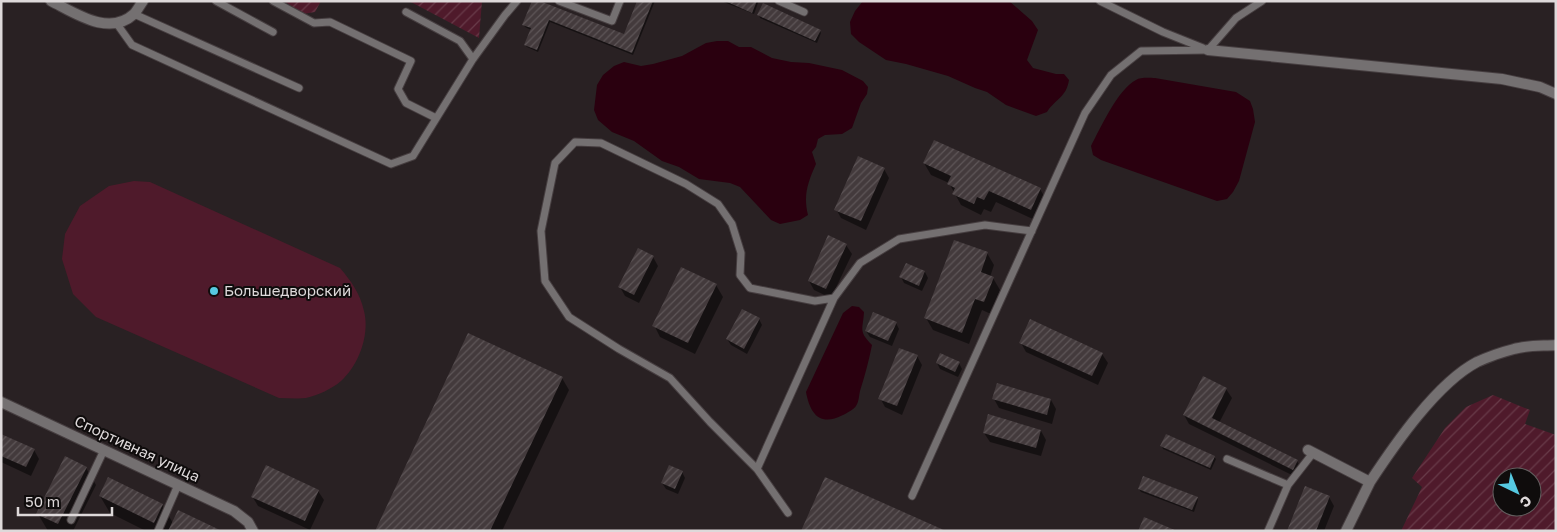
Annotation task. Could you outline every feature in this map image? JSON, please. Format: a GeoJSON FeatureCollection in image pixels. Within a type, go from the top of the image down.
{"type":"FeatureCollection","features":[{"type":"Feature","properties":{"kind":"street"},"geometry":{"type":"LineString","coordinates":[[51,1],[101,24],[117,24],[134,14],[143,1]]}},
{"type":"Feature","properties":{"kind":"street"},"geometry":{"type":"LineString","coordinates":[[1208,50],[1502,79],[1540,87],[1556,94]]}},
{"type":"Feature","properties":{"kind":"street"},"geometry":{"type":"LineString","coordinates":[[1346,531],[1370,482],[1390,452],[1449,381],[1477,362],[1515,348],[1556,345]]}},
{"type":"Feature","properties":{"kind":"street","name":"Спортивная улица"},"geometry":{"type":"LineString","coordinates":[[1,402],[234,511],[248,522],[253,531]]}},
{"type":"Feature","properties":{"kind":"street"},"geometry":{"type":"LineString","coordinates":[[1310,451],[1370,482]]}},
{"type":"Feature","properties":{"kind":"lane"},"geometry":{"type":"LineString","coordinates":[[216,1],[273,32]]}},
{"type":"Feature","properties":{"kind":"lane"},"geometry":{"type":"LineString","coordinates":[[273,1],[314,23],[330,22],[411,61],[398,88],[406,103],[436,118]]}},
{"type":"Feature","properties":{"kind":"lane"},"geometry":{"type":"LineString","coordinates":[[117,24],[132,45],[391,164],[413,156],[473,59],[517,1]]}},
{"type":"Feature","properties":{"kind":"lane"},"geometry":{"type":"LineString","coordinates":[[560,1],[612,21],[620,1]]}},
{"type":"Feature","properties":{"kind":"lane"},"geometry":{"type":"LineString","coordinates":[[779,1],[804,12]]}},
{"type":"Feature","properties":{"kind":"lane"},"geometry":{"type":"LineString","coordinates":[[1100,1],[1163,32],[1208,50]]}},
{"type":"Feature","properties":{"kind":"lane"},"geometry":{"type":"LineString","coordinates":[[912,496],[1085,113],[1111,75],[1141,52],[1208,50],[1236,18],[1262,1]]}},
{"type":"Feature","properties":{"kind":"lane"},"geometry":{"type":"LineString","coordinates":[[406,12],[460,41],[473,59]]}},
{"type":"Feature","properties":{"kind":"lane"},"geometry":{"type":"LineString","coordinates":[[134,14],[299,88]]}},
{"type":"Feature","properties":{"kind":"lane"},"geometry":{"type":"LineString","coordinates":[[788,513],[757,469],[670,378],[619,349],[569,317],[550,289],[545,281],[541,232],[554,163],[575,142],[601,143],[686,184],[718,204],[732,224],[740,253],[740,276],[750,288],[814,301],[834,298]]}},
{"type":"Feature","properties":{"kind":"lane"},"geometry":{"type":"LineString","coordinates":[[757,469],[834,298],[860,262],[899,239],[985,225],[1032,231]]}},
{"type":"Feature","properties":{"kind":"lane"},"geometry":{"type":"LineString","coordinates":[[71,520],[104,450]]}},
{"type":"Feature","properties":{"kind":"lane"},"geometry":{"type":"LineString","coordinates":[[1268,531],[1288,485],[1310,451]]}},
{"type":"Feature","properties":{"kind":"lane"},"geometry":{"type":"LineString","coordinates":[[1227,459],[1288,485]]}},
{"type":"Feature","properties":{"kind":"lane"},"geometry":{"type":"LineString","coordinates":[[158,531],[178,485]]}},
{"type":"Feature","properties":{"kind":"shaded area"},"geometry":{"type":"Polygon","coordinates":[[[284,1],[321,1],[315,12],[303,14],[284,1]]]}},
{"type":"Feature","properties":{"kind":"shaded area"},"geometry":{"type":"Polygon","coordinates":[[[409,1],[482,1],[479,38],[409,1]]]}},
{"type":"Feature","properties":{"kind":"shaded area"},"geometry":{"type":"Polygon","coordinates":[[[863,1],[1009,1],[1032,21],[1038,30],[1027,60],[1033,68],[1056,74],[1064,74],[1069,80],[1066,91],[1047,112],[1036,116],[1006,105],[987,92],[948,76],[886,60],[859,42],[851,34],[850,22],[855,11],[863,1]]]}},
{"type":"Feature","properties":{"kind":"shaded area"},"geometry":{"type":"Polygon","coordinates":[[[728,41],[739,47],[751,47],[772,58],[842,70],[863,81],[868,87],[867,94],[861,103],[852,128],[842,134],[825,135],[818,139],[816,147],[812,152],[816,164],[806,195],[808,215],[800,220],[780,224],[771,220],[740,187],[730,183],[699,179],[679,167],[662,161],[634,141],[612,132],[598,120],[594,110],[597,85],[603,75],[614,66],[624,62],[641,66],[653,64],[682,56],[706,43],[728,41]]]}},
{"type":"Feature","properties":{"kind":"shaded area"},"geometry":{"type":"Polygon","coordinates":[[[1155,78],[1236,92],[1250,101],[1255,122],[1239,181],[1227,199],[1217,201],[1101,160],[1093,155],[1091,146],[1116,100],[1129,85],[1138,79],[1155,78]]]}},
{"type":"Feature","properties":{"kind":"shaded area","name":"Большедворский"},"geometry":{"type":"Polygon","coordinates":[[[134,181],[150,182],[340,268],[358,293],[365,320],[362,349],[353,367],[341,381],[325,391],[306,398],[279,398],[96,317],[73,294],[62,259],[65,234],[80,206],[109,186],[134,181]]]}},
{"type":"Feature","properties":{"kind":"shaded area"},"geometry":{"type":"Polygon","coordinates":[[[852,306],[859,307],[864,312],[863,333],[872,345],[867,368],[855,407],[835,418],[822,419],[810,407],[806,392],[843,313],[852,306]]]}},
{"type":"Feature","properties":{"kind":"shaded area"},"geometry":{"type":"Polygon","coordinates":[[[1493,395],[1530,410],[1525,424],[1556,435],[1556,531],[1401,531],[1422,487],[1412,478],[1445,428],[1466,407],[1493,395]]]}},
{"type":"Feature","properties":{"kind":"building"},"geometry":{"type":"Polygon","coordinates":[[[532,1],[540,1],[624,34],[637,1],[653,1],[632,53],[549,20],[537,50],[524,45],[531,28],[522,25],[532,1]]]}},
{"type":"Feature","properties":{"kind":"building"},"geometry":{"type":"Polygon","coordinates":[[[725,1],[757,1],[752,13],[725,1]]]}},
{"type":"Feature","properties":{"kind":"building"},"geometry":{"type":"Polygon","coordinates":[[[763,3],[821,30],[815,41],[757,15],[763,3]]]}},
{"type":"Feature","properties":{"kind":"building"},"geometry":{"type":"Polygon","coordinates":[[[934,140],[1041,188],[1031,210],[989,191],[984,200],[977,197],[974,204],[952,194],[955,188],[947,184],[951,176],[923,163],[934,140]]]}},
{"type":"Feature","properties":{"kind":"building"},"geometry":{"type":"Polygon","coordinates":[[[858,156],[885,168],[861,221],[834,210],[858,156]]]}},
{"type":"Feature","properties":{"kind":"building"},"geometry":{"type":"Polygon","coordinates":[[[828,235],[847,244],[826,289],[808,281],[828,235]]]}},
{"type":"Feature","properties":{"kind":"building"},"geometry":{"type":"Polygon","coordinates":[[[954,240],[988,252],[981,272],[994,277],[984,302],[975,299],[962,333],[924,318],[954,240]]]}},
{"type":"Feature","properties":{"kind":"building"},"geometry":{"type":"Polygon","coordinates":[[[638,248],[654,256],[634,295],[618,287],[638,248]]]}},
{"type":"Feature","properties":{"kind":"building"},"geometry":{"type":"Polygon","coordinates":[[[906,263],[925,271],[919,286],[899,277],[906,263]]]}},
{"type":"Feature","properties":{"kind":"building"},"geometry":{"type":"Polygon","coordinates":[[[681,267],[717,284],[688,343],[652,326],[681,267]]]}},
{"type":"Feature","properties":{"kind":"building"},"geometry":{"type":"Polygon","coordinates":[[[742,309],[760,318],[744,349],[726,339],[742,309]]]}},
{"type":"Feature","properties":{"kind":"building"},"geometry":{"type":"Polygon","coordinates":[[[873,312],[897,322],[888,341],[865,331],[873,312]]]}},
{"type":"Feature","properties":{"kind":"building"},"geometry":{"type":"Polygon","coordinates":[[[1030,319],[1103,353],[1092,376],[1019,343],[1030,319]]]}},
{"type":"Feature","properties":{"kind":"building"},"geometry":{"type":"Polygon","coordinates":[[[468,333],[563,377],[490,531],[375,531],[468,333]]]}},
{"type":"Feature","properties":{"kind":"building"},"geometry":{"type":"Polygon","coordinates":[[[899,348],[918,355],[897,406],[878,399],[899,348]]]}},
{"type":"Feature","properties":{"kind":"building"},"geometry":{"type":"Polygon","coordinates":[[[940,353],[960,362],[955,372],[936,363],[940,353]]]}},
{"type":"Feature","properties":{"kind":"building"},"geometry":{"type":"Polygon","coordinates":[[[1203,376],[1227,388],[1212,418],[1298,460],[1293,470],[1183,415],[1203,376]]]}},
{"type":"Feature","properties":{"kind":"building"},"geometry":{"type":"Polygon","coordinates":[[[997,383],[1051,399],[1047,415],[992,399],[997,383]]]}},
{"type":"Feature","properties":{"kind":"building"},"geometry":{"type":"Polygon","coordinates":[[[988,414],[1041,430],[1036,448],[983,433],[988,414]]]}},
{"type":"Feature","properties":{"kind":"building"},"geometry":{"type":"Polygon","coordinates":[[[1,434],[35,449],[26,467],[1,456],[1,434]]]}},
{"type":"Feature","properties":{"kind":"building"},"geometry":{"type":"Polygon","coordinates":[[[1166,434],[1215,456],[1210,468],[1160,446],[1166,434]]]}},
{"type":"Feature","properties":{"kind":"building"},"geometry":{"type":"Polygon","coordinates":[[[65,456],[87,467],[58,524],[36,514],[65,456]]]}},
{"type":"Feature","properties":{"kind":"building"},"geometry":{"type":"Polygon","coordinates":[[[266,465],[319,490],[305,521],[251,497],[266,465]]]}},
{"type":"Feature","properties":{"kind":"building"},"geometry":{"type":"Polygon","coordinates":[[[669,465],[683,471],[675,489],[661,483],[669,465]]]}},
{"type":"Feature","properties":{"kind":"building"},"geometry":{"type":"Polygon","coordinates":[[[1143,476],[1198,497],[1192,510],[1138,489],[1143,476]]]}},
{"type":"Feature","properties":{"kind":"building"},"geometry":{"type":"Polygon","coordinates":[[[108,477],[163,504],[154,523],[99,496],[108,477]]]}},
{"type":"Feature","properties":{"kind":"building"},"geometry":{"type":"Polygon","coordinates":[[[825,477],[946,531],[801,531],[825,477]]]}},
{"type":"Feature","properties":{"kind":"building"},"geometry":{"type":"Polygon","coordinates":[[[1305,486],[1330,496],[1316,531],[1287,531],[1305,486]]]}},
{"type":"Feature","properties":{"kind":"building"},"geometry":{"type":"Polygon","coordinates":[[[178,510],[222,531],[168,531],[178,510]]]}},
{"type":"Feature","properties":{"kind":"building"},"geometry":{"type":"Polygon","coordinates":[[[1144,517],[1177,531],[1138,531],[1144,517]]]}},
{"type":"Feature","properties":{"kind":"place","name":"Большедворский"},"geometry":{"type":"Point","coordinates":[214,291]}}]}
